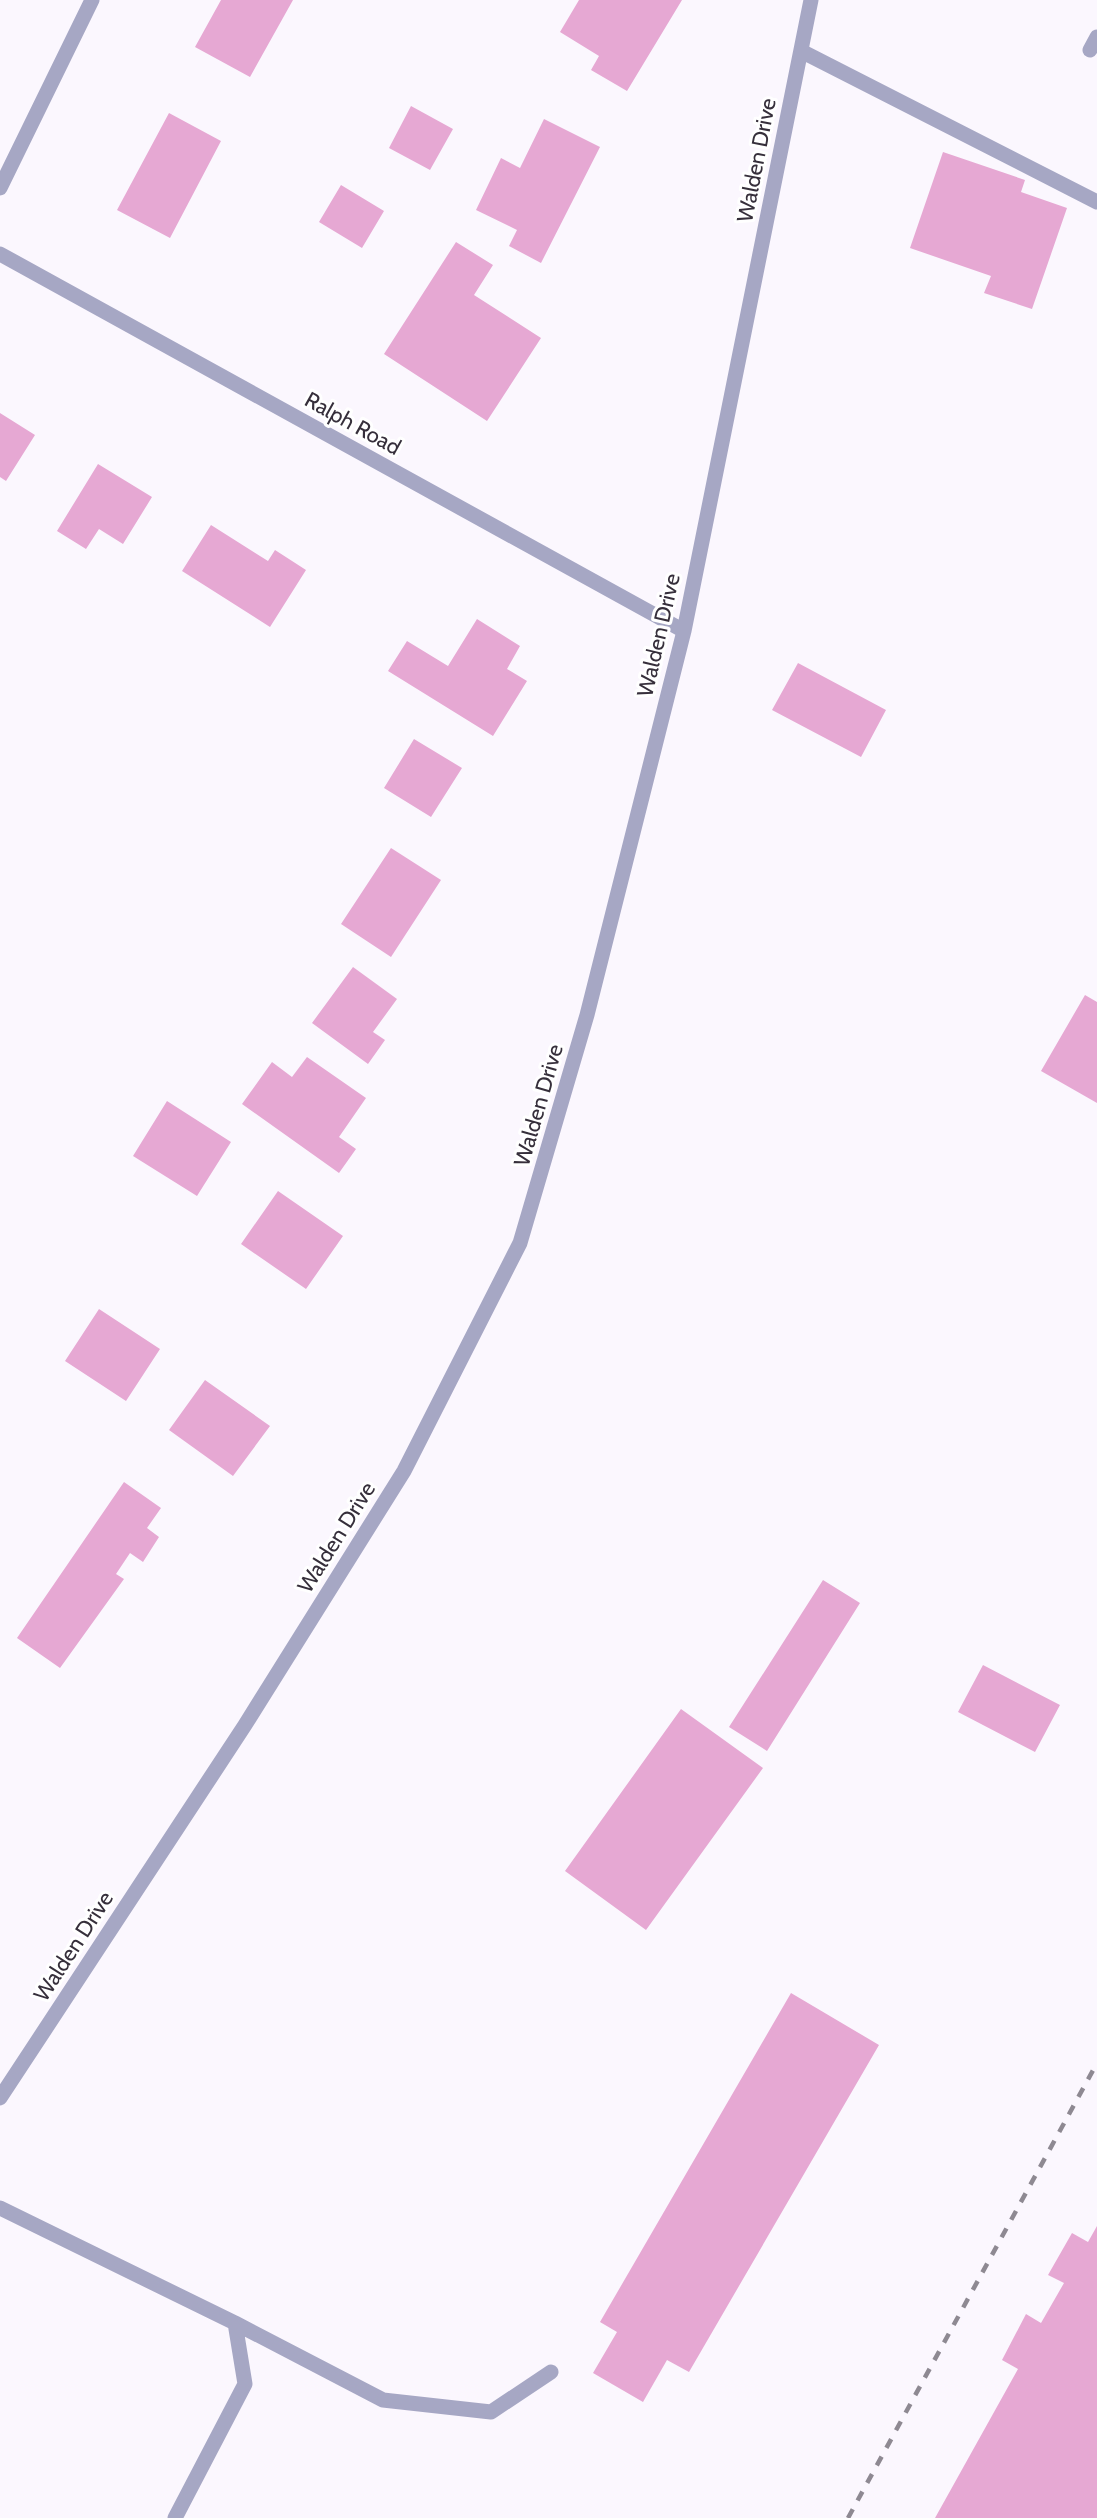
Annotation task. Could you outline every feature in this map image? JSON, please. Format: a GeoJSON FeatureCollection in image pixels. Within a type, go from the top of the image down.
{"type":"FeatureCollection","features":[{"type":"Feature","properties":{"kind":"street"},"geometry":{"type":"LineString","coordinates":[[0,188],[92,0]]}},
{"type":"Feature","properties":{"kind":"street","name":"Walden Drive"},"geometry":{"type":"LineString","coordinates":[[0,2098],[245,1725],[404,1471],[520,1243],[588,1015],[684,632],[811,0]]}},
{"type":"Feature","properties":{"kind":"street"},"geometry":{"type":"LineString","coordinates":[[801,51],[1097,202]]}},
{"type":"Feature","properties":{"kind":"street","name":"Ralph Road"},"geometry":{"type":"LineString","coordinates":[[0,254],[684,632]]}},
{"type":"Feature","properties":{"kind":"street"},"geometry":{"type":"LineString","coordinates":[[0,2208],[235,2323],[382,2400],[491,2412],[551,2372]]}},
{"type":"Feature","properties":{"kind":"street"},"geometry":{"type":"LineString","coordinates":[[175,2518],[245,2384],[235,2323]]}},
{"type":"Feature","properties":{"kind":"building"},"geometry":{"type":"Polygon","coordinates":[[[221,0],[293,0],[250,77],[195,47],[221,0]]]}},
{"type":"Feature","properties":{"kind":"building"},"geometry":{"type":"Polygon","coordinates":[[[579,0],[682,0],[627,91],[591,70],[599,56],[560,32],[579,0]]]}},
{"type":"Feature","properties":{"kind":"building"},"geometry":{"type":"Polygon","coordinates":[[[411,106],[453,129],[430,170],[389,148],[411,106]]]}},
{"type":"Feature","properties":{"kind":"building"},"geometry":{"type":"Polygon","coordinates":[[[169,113],[221,141],[170,238],[117,210],[169,113]]]}},
{"type":"Feature","properties":{"kind":"building"},"geometry":{"type":"Polygon","coordinates":[[[544,119],[600,147],[541,263],[509,246],[517,230],[476,210],[501,158],[520,168],[544,119]]]}},
{"type":"Feature","properties":{"kind":"building"},"geometry":{"type":"Polygon","coordinates":[[[943,152],[1025,180],[1021,192],[1067,208],[1032,309],[984,293],[991,276],[910,248],[943,152]]]}},
{"type":"Feature","properties":{"kind":"building"},"geometry":{"type":"Polygon","coordinates":[[[341,185],[384,211],[362,248],[319,222],[341,185]]]}},
{"type":"Feature","properties":{"kind":"building"},"geometry":{"type":"Polygon","coordinates":[[[456,242],[493,265],[474,295],[541,338],[487,421],[384,354],[456,242]]]}},
{"type":"Feature","properties":{"kind":"building"},"geometry":{"type":"Polygon","coordinates":[[[0,413],[35,435],[6,481],[0,477],[0,413]]]}},
{"type":"Feature","properties":{"kind":"building"},"geometry":{"type":"Polygon","coordinates":[[[98,464],[152,497],[123,544],[99,529],[86,549],[57,531],[98,464]]]}},
{"type":"Feature","properties":{"kind":"building"},"geometry":{"type":"Polygon","coordinates":[[[211,525],[268,561],[275,550],[306,570],[270,627],[182,571],[211,525]]]}},
{"type":"Feature","properties":{"kind":"building"},"geometry":{"type":"Polygon","coordinates":[[[477,619],[520,646],[507,669],[527,681],[493,736],[388,671],[407,641],[448,666],[477,619]]]}},
{"type":"Feature","properties":{"kind":"building"},"geometry":{"type":"Polygon","coordinates":[[[798,663],[886,710],[861,757],[772,710],[798,663]]]}},
{"type":"Feature","properties":{"kind":"building"},"geometry":{"type":"Polygon","coordinates":[[[414,739],[462,768],[431,817],[384,788],[414,739]]]}},
{"type":"Feature","properties":{"kind":"building"},"geometry":{"type":"Polygon","coordinates":[[[391,848],[441,880],[391,957],[341,924],[391,848]]]}},
{"type":"Feature","properties":{"kind":"building"},"geometry":{"type":"Polygon","coordinates":[[[353,967],[397,999],[373,1032],[385,1040],[368,1064],[312,1023],[353,967]]]}},
{"type":"Feature","properties":{"kind":"building"},"geometry":{"type":"Polygon","coordinates":[[[1085,995],[1097,1002],[1097,1103],[1041,1071],[1085,995]]]}},
{"type":"Feature","properties":{"kind":"building"},"geometry":{"type":"Polygon","coordinates":[[[307,1057],[366,1098],[339,1137],[356,1149],[339,1173],[242,1104],[272,1062],[292,1077],[307,1057]]]}},
{"type":"Feature","properties":{"kind":"building"},"geometry":{"type":"Polygon","coordinates":[[[167,1101],[231,1142],[197,1196],[133,1156],[167,1101]]]}},
{"type":"Feature","properties":{"kind":"building"},"geometry":{"type":"Polygon","coordinates":[[[278,1191],[343,1236],[306,1289],[241,1244],[278,1191]]]}},
{"type":"Feature","properties":{"kind":"building"},"geometry":{"type":"Polygon","coordinates":[[[99,1309],[160,1349],[126,1401],[65,1361],[99,1309]]]}},
{"type":"Feature","properties":{"kind":"building"},"geometry":{"type":"Polygon","coordinates":[[[205,1380],[270,1426],[233,1476],[169,1430],[205,1380]]]}},
{"type":"Feature","properties":{"kind":"building"},"geometry":{"type":"Polygon","coordinates":[[[124,1482],[161,1508],[147,1528],[159,1537],[143,1562],[130,1553],[116,1574],[124,1579],[60,1668],[17,1638],[124,1482]]]}},
{"type":"Feature","properties":{"kind":"building"},"geometry":{"type":"Polygon","coordinates":[[[823,1580],[860,1603],[767,1751],[729,1727],[823,1580]]]}},
{"type":"Feature","properties":{"kind":"building"},"geometry":{"type":"Polygon","coordinates":[[[983,1665],[1060,1705],[1035,1752],[958,1712],[983,1665]]]}},
{"type":"Feature","properties":{"kind":"building"},"geometry":{"type":"Polygon","coordinates":[[[681,1709],[763,1768],[646,1930],[565,1871],[681,1709]]]}},
{"type":"Feature","properties":{"kind":"building"},"geometry":{"type":"Polygon","coordinates":[[[791,1993],[879,2045],[689,2372],[667,2360],[643,2402],[593,2373],[617,2332],[600,2322],[791,1993]]]}},
{"type":"Feature","properties":{"kind":"building"},"geometry":{"type":"Polygon","coordinates":[[[1097,2226],[1097,2518],[935,2518],[1018,2369],[1002,2360],[1026,2314],[1041,2323],[1064,2283],[1048,2275],[1072,2233],[1088,2242],[1097,2226]]]}},
{"type":"Feature","properties":{"kind":"railway"},"geometry":{"type":"LineString","coordinates":[[848,2518],[1097,2063]]}}]}
